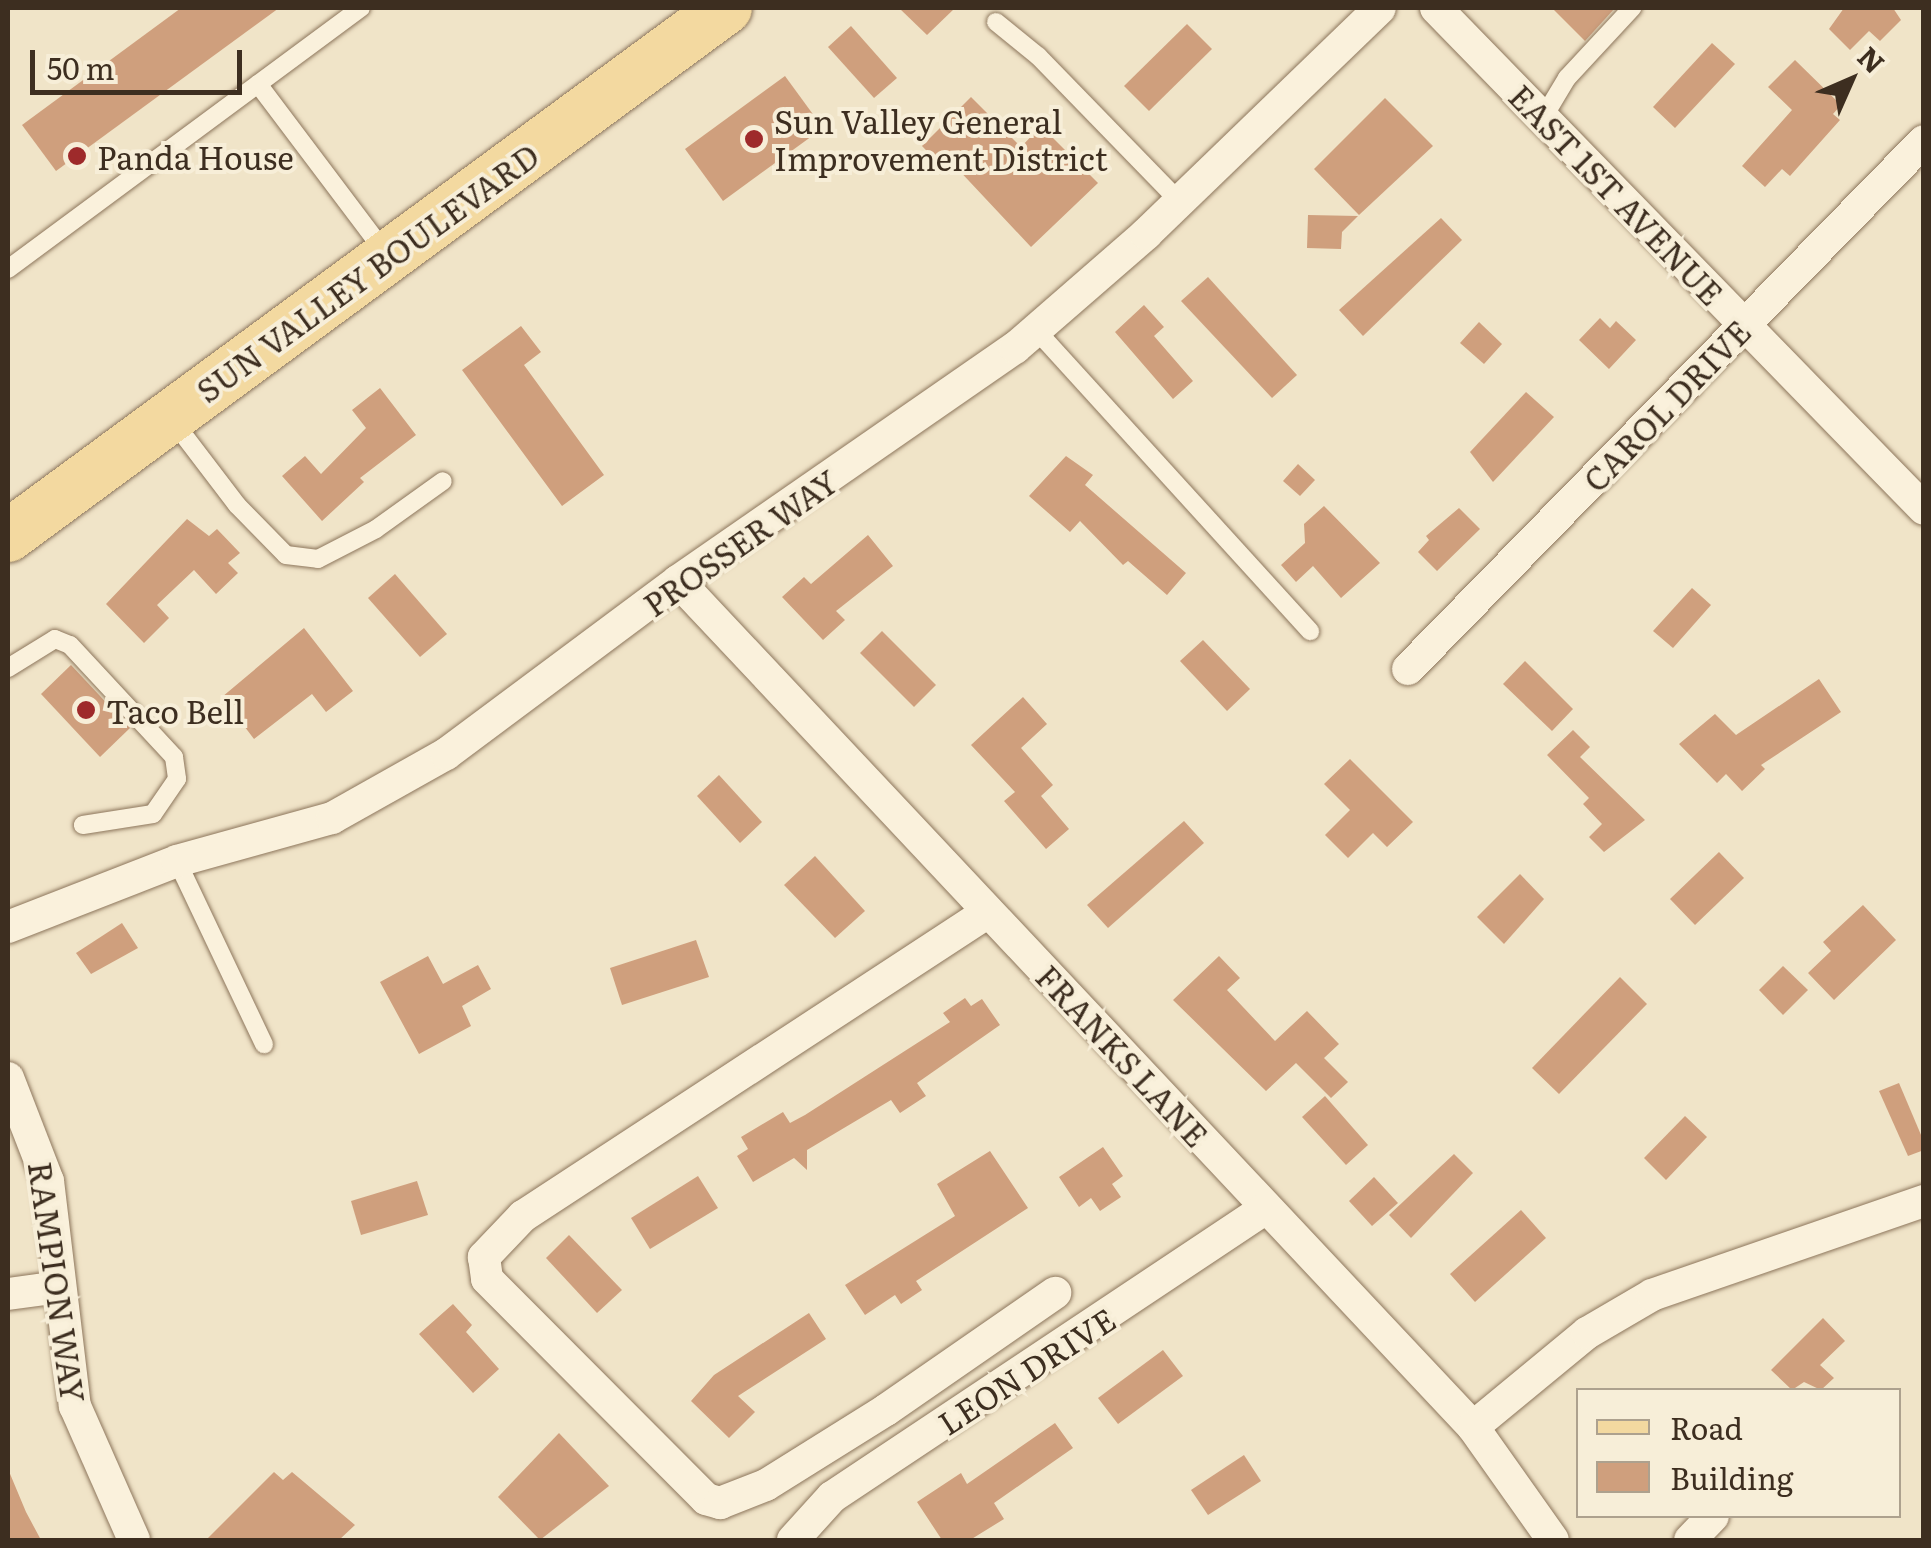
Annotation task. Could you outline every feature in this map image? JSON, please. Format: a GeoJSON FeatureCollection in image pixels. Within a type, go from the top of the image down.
{"type":"FeatureCollection","features":[{"type":"Feature","properties":{"kind":"main road","name":"SUN VALLEY BOULEVARD"},"geometry":{"type":"LineString","coordinates":[[8,536],[726,8]]}},
{"type":"Feature","properties":{"kind":"street","name":"PROSSER WAY"},"geometry":{"type":"LineString","coordinates":[[8,927],[176,861],[332,818],[406,781],[678,581],[930,412],[1036,330],[1180,202],[1380,8]]}},
{"type":"Feature","properties":{"kind":"street","name":"EAST 1ST AVENUE"},"geometry":{"type":"LineString","coordinates":[[1436,8],[1924,509]]}},
{"type":"Feature","properties":{"kind":"street","name":"CAROL DRIVE"},"geometry":{"type":"LineString","coordinates":[[1408,668],[1924,140]]}},
{"type":"Feature","properties":{"kind":"street","name":"FRANKS LANE"},"geometry":{"type":"LineString","coordinates":[[678,581],[1473,1427],[1552,1540]]}},
{"type":"Feature","properties":{"kind":"street"},"geometry":{"type":"LineString","coordinates":[[988,912],[523,1216],[484,1257],[487,1279],[706,1499],[720,1503],[766,1485],[870,1420],[1054,1292]]}},
{"type":"Feature","properties":{"kind":"street","name":"RAMPION WAY"},"geometry":{"type":"LineString","coordinates":[[8,1078],[42,1156],[56,1221],[59,1288],[75,1406],[134,1540]]}},
{"type":"Feature","properties":{"kind":"street"},"geometry":{"type":"LineString","coordinates":[[1473,1427],[1587,1333],[1652,1295],[1924,1201]]}},
{"type":"Feature","properties":{"kind":"street","name":"LEON DRIVE"},"geometry":{"type":"LineString","coordinates":[[793,1540],[832,1497],[1266,1208]]}},
{"type":"Feature","properties":{"kind":"street"},"geometry":{"type":"LineString","coordinates":[[8,1294],[59,1288]]}},
{"type":"Feature","properties":{"kind":"street"},"geometry":{"type":"LineString","coordinates":[[1690,1540],[1710,1518]]}},
{"type":"Feature","properties":{"kind":"lane"},"geometry":{"type":"LineString","coordinates":[[8,269],[361,8]]}},
{"type":"Feature","properties":{"kind":"lane"},"geometry":{"type":"LineString","coordinates":[[1543,118],[1566,78],[1632,8]]}},
{"type":"Feature","properties":{"kind":"lane"},"geometry":{"type":"LineString","coordinates":[[996,22],[1038,56],[1180,202]]}},
{"type":"Feature","properties":{"kind":"lane"},"geometry":{"type":"LineString","coordinates":[[258,84],[388,256]]}},
{"type":"Feature","properties":{"kind":"lane"},"geometry":{"type":"LineString","coordinates":[[1036,330],[1310,631]]}},
{"type":"Feature","properties":{"kind":"lane"},"geometry":{"type":"LineString","coordinates":[[170,417],[237,505],[286,555],[318,559],[376,530],[443,481]]}},
{"type":"Feature","properties":{"kind":"lane"},"geometry":{"type":"LineString","coordinates":[[8,668],[54,639],[70,645],[174,757],[178,779],[153,814],[83,826]]}},
{"type":"Feature","properties":{"kind":"lane"},"geometry":{"type":"LineString","coordinates":[[176,861],[264,1044]]}},
{"type":"Feature","properties":{"kind":"building"},"geometry":{"type":"Polygon","coordinates":[[[181,8],[279,8],[56,171],[22,125],[181,8]]]}},
{"type":"Feature","properties":{"kind":"building"},"geometry":{"type":"Polygon","coordinates":[[[899,8],[955,8],[927,35],[899,8]]]}},
{"type":"Feature","properties":{"kind":"building"},"geometry":{"type":"Polygon","coordinates":[[[1552,8],[1615,8],[1585,41],[1552,8]]]}},
{"type":"Feature","properties":{"kind":"building"},"geometry":{"type":"Polygon","coordinates":[[[1844,8],[1893,8],[1901,20],[1880,41],[1869,31],[1850,50],[1829,29],[1844,8]]]}},
{"type":"Feature","properties":{"kind":"building"},"geometry":{"type":"Polygon","coordinates":[[[1187,24],[1212,49],[1149,111],[1124,86],[1187,24]]]}},
{"type":"Feature","properties":{"kind":"building"},"geometry":{"type":"Polygon","coordinates":[[[851,26],[897,78],[874,98],[828,47],[851,26]]]}},
{"type":"Feature","properties":{"kind":"building"},"geometry":{"type":"Polygon","coordinates":[[[1712,43],[1735,64],[1675,128],[1653,107],[1712,43]]]}},
{"type":"Feature","properties":{"kind":"building"},"geometry":{"type":"Polygon","coordinates":[[[1795,60],[1841,105],[1833,114],[1840,120],[1790,176],[1782,169],[1765,187],[1742,166],[1792,110],[1768,87],[1795,60]]]}},
{"type":"Feature","properties":{"kind":"building","name":"Sun Valley General Improvement District"},"geometry":{"type":"Polygon","coordinates":[[[785,76],[823,128],[723,201],[685,149],[785,76]]]}},
{"type":"Feature","properties":{"kind":"building"},"geometry":{"type":"Polygon","coordinates":[[[971,97],[1021,147],[1041,126],[1098,183],[1031,247],[954,165],[947,172],[922,146],[971,97]]]}},
{"type":"Feature","properties":{"kind":"building"},"geometry":{"type":"Polygon","coordinates":[[[1385,98],[1433,146],[1359,215],[1314,169],[1385,98]]]}},
{"type":"Feature","properties":{"kind":"building"},"geometry":{"type":"Polygon","coordinates":[[[1308,215],[1358,216],[1342,232],[1341,249],[1307,248],[1308,215]]]}},
{"type":"Feature","properties":{"kind":"building"},"geometry":{"type":"Polygon","coordinates":[[[1441,218],[1462,240],[1363,336],[1339,310],[1441,218]]]}},
{"type":"Feature","properties":{"kind":"building"},"geometry":{"type":"Polygon","coordinates":[[[1208,277],[1297,375],[1272,398],[1181,301],[1208,277]]]}},
{"type":"Feature","properties":{"kind":"building"},"geometry":{"type":"Polygon","coordinates":[[[1144,305],[1164,327],[1154,336],[1193,381],[1173,399],[1115,332],[1144,305]]]}},
{"type":"Feature","properties":{"kind":"building"},"geometry":{"type":"Polygon","coordinates":[[[1600,318],[1610,328],[1616,321],[1636,340],[1609,369],[1579,340],[1600,318]]]}},
{"type":"Feature","properties":{"kind":"building"},"geometry":{"type":"Polygon","coordinates":[[[1479,322],[1502,344],[1484,364],[1460,343],[1479,322]]]}},
{"type":"Feature","properties":{"kind":"building"},"geometry":{"type":"Polygon","coordinates":[[[521,326],[541,352],[524,365],[604,475],[562,506],[462,370],[521,326]]]}},
{"type":"Feature","properties":{"kind":"building"},"geometry":{"type":"Polygon","coordinates":[[[380,388],[416,435],[360,478],[364,482],[322,521],[282,476],[305,456],[321,474],[366,428],[352,410],[380,388]]]}},
{"type":"Feature","properties":{"kind":"building"},"geometry":{"type":"Polygon","coordinates":[[[1526,392],[1554,417],[1493,482],[1470,452],[1526,392]]]}},
{"type":"Feature","properties":{"kind":"building"},"geometry":{"type":"Polygon","coordinates":[[[1066,456],[1093,475],[1085,485],[1186,573],[1167,595],[1128,561],[1123,565],[1080,521],[1070,532],[1029,496],[1066,456]]]}},
{"type":"Feature","properties":{"kind":"building"},"geometry":{"type":"Polygon","coordinates":[[[1298,464],[1315,480],[1300,496],[1283,481],[1298,464]]]}},
{"type":"Feature","properties":{"kind":"building"},"geometry":{"type":"Polygon","coordinates":[[[1324,506],[1380,563],[1341,598],[1313,566],[1296,582],[1281,565],[1305,543],[1304,524],[1324,506]]]}},
{"type":"Feature","properties":{"kind":"building"},"geometry":{"type":"Polygon","coordinates":[[[1459,508],[1480,529],[1437,571],[1418,552],[1429,540],[1426,536],[1459,508]]]}},
{"type":"Feature","properties":{"kind":"building"},"geometry":{"type":"Polygon","coordinates":[[[187,519],[209,536],[217,529],[240,553],[228,563],[238,573],[216,594],[194,570],[157,605],[169,618],[144,643],[106,604],[187,519]]]}},
{"type":"Feature","properties":{"kind":"building"},"geometry":{"type":"Polygon","coordinates":[[[868,535],[893,566],[836,611],[845,620],[823,640],[782,597],[804,577],[811,584],[868,535]]]}},
{"type":"Feature","properties":{"kind":"building"},"geometry":{"type":"Polygon","coordinates":[[[395,574],[447,634],[420,657],[368,598],[395,574]]]}},
{"type":"Feature","properties":{"kind":"building"},"geometry":{"type":"Polygon","coordinates":[[[1692,588],[1711,605],[1673,648],[1653,631],[1692,588]]]}},
{"type":"Feature","properties":{"kind":"building"},"geometry":{"type":"Polygon","coordinates":[[[304,628],[353,691],[326,712],[312,694],[254,739],[222,697],[304,628]]]}},
{"type":"Feature","properties":{"kind":"building"},"geometry":{"type":"Polygon","coordinates":[[[882,631],[936,685],[914,707],[860,653],[882,631]]]}},
{"type":"Feature","properties":{"kind":"building"},"geometry":{"type":"Polygon","coordinates":[[[1203,640],[1250,689],[1227,711],[1180,661],[1203,640]]]}},
{"type":"Feature","properties":{"kind":"building"},"geometry":{"type":"Polygon","coordinates":[[[1525,661],[1573,709],[1552,731],[1503,684],[1525,661]]]}},
{"type":"Feature","properties":{"kind":"building","name":"Taco Bell"},"geometry":{"type":"Polygon","coordinates":[[[71,665],[130,728],[100,757],[41,694],[71,665]]]}},
{"type":"Feature","properties":{"kind":"building"},"geometry":{"type":"Polygon","coordinates":[[[1819,679],[1841,712],[1761,765],[1765,769],[1742,791],[1726,774],[1717,783],[1679,744],[1715,714],[1736,735],[1819,679]]]}},
{"type":"Feature","properties":{"kind":"building"},"geometry":{"type":"Polygon","coordinates":[[[1023,697],[1047,724],[1021,748],[1053,785],[1041,796],[1069,829],[1046,849],[1004,801],[1015,792],[971,745],[1023,697]]]}},
{"type":"Feature","properties":{"kind":"building"},"geometry":{"type":"Polygon","coordinates":[[[1573,730],[1590,747],[1580,757],[1645,820],[1604,852],[1589,837],[1602,824],[1583,804],[1589,798],[1547,755],[1573,730]]]}},
{"type":"Feature","properties":{"kind":"building"},"geometry":{"type":"Polygon","coordinates":[[[1350,759],[1413,822],[1387,847],[1373,833],[1348,858],[1325,835],[1350,810],[1324,784],[1350,759]]]}},
{"type":"Feature","properties":{"kind":"building"},"geometry":{"type":"Polygon","coordinates":[[[719,775],[762,822],[740,843],[697,796],[719,775]]]}},
{"type":"Feature","properties":{"kind":"building"},"geometry":{"type":"Polygon","coordinates":[[[1184,821],[1204,843],[1108,928],[1087,905],[1184,821]]]}},
{"type":"Feature","properties":{"kind":"building"},"geometry":{"type":"Polygon","coordinates":[[[1719,852],[1744,878],[1695,925],[1670,899],[1719,852]]]}},
{"type":"Feature","properties":{"kind":"building"},"geometry":{"type":"Polygon","coordinates":[[[815,856],[865,911],[835,938],[784,885],[815,856]]]}},
{"type":"Feature","properties":{"kind":"building"},"geometry":{"type":"Polygon","coordinates":[[[1520,874],[1544,899],[1504,944],[1477,917],[1520,874]]]}},
{"type":"Feature","properties":{"kind":"building"},"geometry":{"type":"Polygon","coordinates":[[[1863,905],[1896,940],[1834,1000],[1808,973],[1831,951],[1823,942],[1863,905]]]}},
{"type":"Feature","properties":{"kind":"building"},"geometry":{"type":"Polygon","coordinates":[[[122,923],[138,948],[91,974],[76,953],[122,923]]]}},
{"type":"Feature","properties":{"kind":"building"},"geometry":{"type":"Polygon","coordinates":[[[696,940],[709,977],[622,1005],[610,968],[696,940]]]}},
{"type":"Feature","properties":{"kind":"building"},"geometry":{"type":"Polygon","coordinates":[[[428,956],[443,984],[478,965],[491,989],[462,1006],[471,1026],[419,1054],[380,982],[428,956]]]}},
{"type":"Feature","properties":{"kind":"building"},"geometry":{"type":"Polygon","coordinates":[[[1219,956],[1240,978],[1227,990],[1275,1041],[1307,1011],[1339,1044],[1324,1058],[1348,1082],[1331,1098],[1296,1063],[1266,1091],[1173,1000],[1219,956]]]}},
{"type":"Feature","properties":{"kind":"building"},"geometry":{"type":"Polygon","coordinates":[[[1783,966],[1808,990],[1783,1015],[1759,990],[1783,966]]]}},
{"type":"Feature","properties":{"kind":"building"},"geometry":{"type":"Polygon","coordinates":[[[1620,977],[1647,1004],[1559,1094],[1532,1068],[1620,977]]]}},
{"type":"Feature","properties":{"kind":"building"},"geometry":{"type":"Polygon","coordinates":[[[965,998],[971,1006],[982,999],[1000,1025],[917,1083],[926,1096],[900,1113],[891,1100],[807,1150],[807,1170],[794,1158],[753,1182],[737,1156],[748,1149],[741,1137],[783,1112],[790,1123],[805,1115],[950,1022],[943,1013],[965,998]]]}},
{"type":"Feature","properties":{"kind":"building"},"geometry":{"type":"Polygon","coordinates":[[[1899,1083],[1924,1142],[1924,1150],[1908,1156],[1879,1091],[1899,1083]]]}},
{"type":"Feature","properties":{"kind":"building"},"geometry":{"type":"Polygon","coordinates":[[[1325,1096],[1368,1145],[1346,1165],[1302,1117],[1325,1096]]]}},
{"type":"Feature","properties":{"kind":"building"},"geometry":{"type":"Polygon","coordinates":[[[1685,1116],[1707,1137],[1666,1180],[1644,1158],[1685,1116]]]}},
{"type":"Feature","properties":{"kind":"building"},"geometry":{"type":"Polygon","coordinates":[[[1103,1147],[1123,1176],[1112,1184],[1121,1197],[1100,1211],[1091,1198],[1079,1207],[1059,1177],[1103,1147]]]}},
{"type":"Feature","properties":{"kind":"building"},"geometry":{"type":"Polygon","coordinates":[[[990,1151],[1028,1208],[916,1281],[922,1290],[901,1304],[895,1295],[865,1315],[845,1285],[955,1216],[937,1184],[990,1151]]]}},
{"type":"Feature","properties":{"kind":"building"},"geometry":{"type":"Polygon","coordinates":[[[1454,1154],[1473,1173],[1411,1238],[1389,1215],[1454,1154]]]}},
{"type":"Feature","properties":{"kind":"building"},"geometry":{"type":"Polygon","coordinates":[[[698,1176],[718,1208],[650,1249],[631,1218],[698,1176]]]}},
{"type":"Feature","properties":{"kind":"building"},"geometry":{"type":"Polygon","coordinates":[[[1374,1177],[1398,1203],[1372,1226],[1349,1201],[1374,1177]]]}},
{"type":"Feature","properties":{"kind":"building"},"geometry":{"type":"Polygon","coordinates":[[[417,1181],[428,1215],[361,1235],[351,1201],[417,1181]]]}},
{"type":"Feature","properties":{"kind":"building"},"geometry":{"type":"Polygon","coordinates":[[[1521,1210],[1546,1238],[1475,1302],[1450,1274],[1521,1210]]]}},
{"type":"Feature","properties":{"kind":"building"},"geometry":{"type":"Polygon","coordinates":[[[569,1235],[622,1290],[597,1313],[546,1258],[569,1235]]]}},
{"type":"Feature","properties":{"kind":"building"},"geometry":{"type":"Polygon","coordinates":[[[453,1304],[472,1325],[466,1332],[499,1369],[473,1393],[419,1334],[453,1304]]]}},
{"type":"Feature","properties":{"kind":"building"},"geometry":{"type":"Polygon","coordinates":[[[809,1313],[826,1339],[738,1396],[755,1412],[729,1438],[691,1401],[714,1375],[809,1313]]]}},
{"type":"Feature","properties":{"kind":"building"},"geometry":{"type":"Polygon","coordinates":[[[1823,1318],[1845,1341],[1820,1365],[1834,1378],[1823,1388],[1804,1382],[1790,1388],[1771,1370],[1823,1318]]]}},
{"type":"Feature","properties":{"kind":"building"},"geometry":{"type":"Polygon","coordinates":[[[1163,1350],[1183,1376],[1118,1424],[1098,1398],[1163,1350]]]}},
{"type":"Feature","properties":{"kind":"building"},"geometry":{"type":"Polygon","coordinates":[[[1055,1423],[1073,1448],[994,1503],[1004,1519],[970,1540],[942,1540],[917,1502],[961,1473],[967,1484],[1055,1423]]]}},
{"type":"Feature","properties":{"kind":"building"},"geometry":{"type":"Polygon","coordinates":[[[559,1433],[609,1486],[540,1540],[498,1497],[559,1433]]]}},
{"type":"Feature","properties":{"kind":"building"},"geometry":{"type":"Polygon","coordinates":[[[1244,1455],[1261,1481],[1208,1515],[1191,1490],[1244,1455]]]}},
{"type":"Feature","properties":{"kind":"building"},"geometry":{"type":"Polygon","coordinates":[[[8,1469],[26,1512],[41,1540],[8,1540],[8,1469]]]}},
{"type":"Feature","properties":{"kind":"building"},"geometry":{"type":"Polygon","coordinates":[[[274,1472],[283,1480],[292,1472],[355,1525],[339,1540],[206,1540],[274,1472]]]}},
{"type":"Feature","properties":{"kind":"place","name":"Sun Valley General Improvement District"},"geometry":{"type":"Point","coordinates":[754,139]}},
{"type":"Feature","properties":{"kind":"place","name":"Panda House"},"geometry":{"type":"Point","coordinates":[77,156]}},
{"type":"Feature","properties":{"kind":"place","name":"Taco Bell"},"geometry":{"type":"Point","coordinates":[86,710]}}]}
